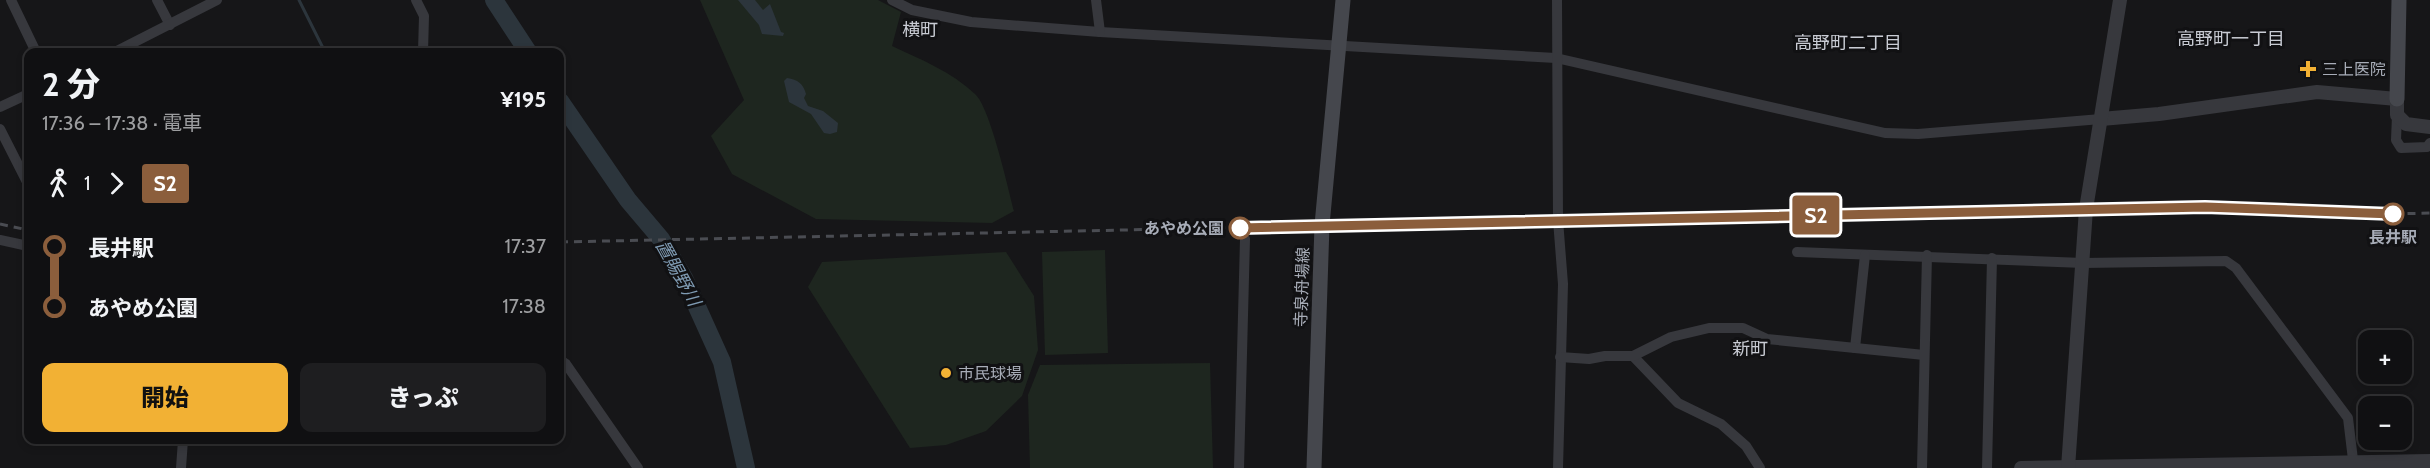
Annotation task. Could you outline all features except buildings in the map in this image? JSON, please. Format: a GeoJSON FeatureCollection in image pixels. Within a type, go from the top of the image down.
{"type":"FeatureCollection","features":[{"type":"Feature","properties":{"kind":"main road","name":"寺泉舟場線"},"geometry":{"type":"LineString","coordinates":[[1314,468],[1322,225],[1343,0]]}},
{"type":"Feature","properties":{"kind":"main road"},"geometry":{"type":"LineString","coordinates":[[2397,107],[2399,0]]}},
{"type":"Feature","properties":{"kind":"street"},"geometry":{"type":"LineString","coordinates":[[11,0],[34,48]]}},
{"type":"Feature","properties":{"kind":"street"},"geometry":{"type":"LineString","coordinates":[[157,0],[170,25]]}},
{"type":"Feature","properties":{"kind":"street"},"geometry":{"type":"LineString","coordinates":[[123,48],[217,0]]}},
{"type":"Feature","properties":{"kind":"street"},"geometry":{"type":"LineString","coordinates":[[416,0],[424,16],[423,48]]}},
{"type":"Feature","properties":{"kind":"street"},"geometry":{"type":"LineString","coordinates":[[892,0],[912,10],[971,22],[1100,32],[1556,58],[1885,133],[1918,134],[2159,114],[2318,92],[2397,107]]}},
{"type":"Feature","properties":{"kind":"street"},"geometry":{"type":"LineString","coordinates":[[1096,0],[1100,32]]}},
{"type":"Feature","properties":{"kind":"street"},"geometry":{"type":"LineString","coordinates":[[1557,0],[1558,220],[1563,284],[1558,468]]}},
{"type":"Feature","properties":{"kind":"street"},"geometry":{"type":"LineString","coordinates":[[2068,467],[2086,209],[2120,0]]}},
{"type":"Feature","properties":{"kind":"street"},"geometry":{"type":"LineString","coordinates":[[0,107],[24,96]]}},
{"type":"Feature","properties":{"kind":"street"},"geometry":{"type":"LineString","coordinates":[[2397,107],[2406,124],[2430,127]]}},
{"type":"Feature","properties":{"kind":"street"},"geometry":{"type":"LineString","coordinates":[[2397,107],[2396,140],[2401,148],[2427,147],[2430,143]]}},
{"type":"Feature","properties":{"kind":"street"},"geometry":{"type":"LineString","coordinates":[[0,129],[24,176]]}},
{"type":"Feature","properties":{"kind":"street"},"geometry":{"type":"LineString","coordinates":[[1239,468],[1245,239]]}},
{"type":"Feature","properties":{"kind":"street"},"geometry":{"type":"LineString","coordinates":[[0,240],[24,245]]}},
{"type":"Feature","properties":{"kind":"street"},"geometry":{"type":"LineString","coordinates":[[1797,252],[1927,255],[2082,263],[2220,260],[2231,263],[2348,418],[2353,465]]}},
{"type":"Feature","properties":{"kind":"street"},"geometry":{"type":"LineString","coordinates":[[1855,348],[1865,255]]}},
{"type":"Feature","properties":{"kind":"street"},"geometry":{"type":"LineString","coordinates":[[1922,468],[1927,255]]}},
{"type":"Feature","properties":{"kind":"street"},"geometry":{"type":"LineString","coordinates":[[1987,468],[1992,258]]}},
{"type":"Feature","properties":{"kind":"street"},"geometry":{"type":"LineString","coordinates":[[1560,357],[1589,359],[1605,356],[1633,356],[1671,337],[1709,328],[1743,328],[1767,339],[1924,355]]}},
{"type":"Feature","properties":{"kind":"street"},"geometry":{"type":"LineString","coordinates":[[1633,356],[1678,403],[1721,424],[1746,446],[1760,468]]}},
{"type":"Feature","properties":{"kind":"street"},"geometry":{"type":"LineString","coordinates":[[564,364],[638,468]]}},
{"type":"Feature","properties":{"kind":"street"},"geometry":{"type":"LineString","coordinates":[[181,468],[183,444]]}},
{"type":"Feature","properties":{"kind":"street"},"geometry":{"type":"LineString","coordinates":[[2021,468],[2353,465],[2430,461]]}},
{"type":"Feature","properties":{"kind":"shaded area"},"geometry":{"type":"Polygon","coordinates":[[[700,0],[878,0],[901,12],[892,46],[946,73],[966,86],[981,102],[998,149],[1014,211],[992,223],[816,219],[732,174],[711,136],[744,100],[700,0]]]}},
{"type":"Feature","properties":{"kind":"shaded area"},"geometry":{"type":"Polygon","coordinates":[[[738,0],[755,0],[763,10],[770,4],[781,32],[784,33],[783,36],[762,34],[759,25],[738,0]]]}},
{"type":"Feature","properties":{"kind":"shaded area"},"geometry":{"type":"Polygon","coordinates":[[[787,78],[802,85],[808,106],[823,111],[838,123],[837,132],[824,133],[811,114],[789,102],[784,81],[787,78]]]}},
{"type":"Feature","properties":{"kind":"shaded area"},"geometry":{"type":"Polygon","coordinates":[[[1105,250],[1108,353],[1045,355],[1042,252],[1105,250]]]}},
{"type":"Feature","properties":{"kind":"shaded area","name":"市民球場"},"geometry":{"type":"Polygon","coordinates":[[[1006,252],[1034,296],[1038,350],[1022,396],[986,431],[946,445],[910,448],[808,287],[822,262],[1006,252]]]}},
{"type":"Feature","properties":{"kind":"shaded area"},"geometry":{"type":"Polygon","coordinates":[[[1210,363],[1213,468],[1030,468],[1028,395],[1040,365],[1210,363]]]}},
{"type":"Feature","properties":{"kind":"waterway"},"geometry":{"type":"LineString","coordinates":[[299,0],[323,48]]}},
{"type":"Feature","properties":{"kind":"waterway","name":"置賜野川"},"geometry":{"type":"LineString","coordinates":[[494,0],[525,48]]}},
{"type":"Feature","properties":{"kind":"waterway","name":"置賜野川"},"geometry":{"type":"LineString","coordinates":[[564,107],[628,200],[661,239],[684,278],[722,362],[746,468]]}},
{"type":"Feature","properties":{"kind":"railway"},"geometry":{"type":"LineString","coordinates":[[564,242],[2205,207],[2393,214],[2430,213]]}},
{"type":"Feature","properties":{"kind":"railway"},"geometry":{"type":"LineString","coordinates":[[0,224],[24,229]]}},
{"type":"Feature","properties":{"kind":"train","name":"S2"},"geometry":{"type":"LineString","coordinates":[[1240,228],[2205,207],[2393,214]]}},
{"type":"Feature","properties":{"kind":"place","name":"三上医院"},"geometry":{"type":"Point","coordinates":[2308,69]}},
{"type":"Feature","properties":{"kind":"place","name":"長井駅"},"geometry":{"type":"Point","coordinates":[2393,214]}},
{"type":"Feature","properties":{"kind":"place","name":"あやめ公園"},"geometry":{"type":"Point","coordinates":[1240,228]}},
{"type":"Feature","properties":{"kind":"place","name":"市民球場"},"geometry":{"type":"Point","coordinates":[946,373]}},
{"type":"Feature","properties":{"kind":"district","name":"横町"},"geometry":{"type":"Point","coordinates":[920,30]}},
{"type":"Feature","properties":{"kind":"district","name":"高野町一丁目"},"geometry":{"type":"Point","coordinates":[2231,39]}},
{"type":"Feature","properties":{"kind":"district","name":"高野町二丁目"},"geometry":{"type":"Point","coordinates":[1848,43]}},
{"type":"Feature","properties":{"kind":"district","name":"新町"},"geometry":{"type":"Point","coordinates":[1750,349]}}]}
